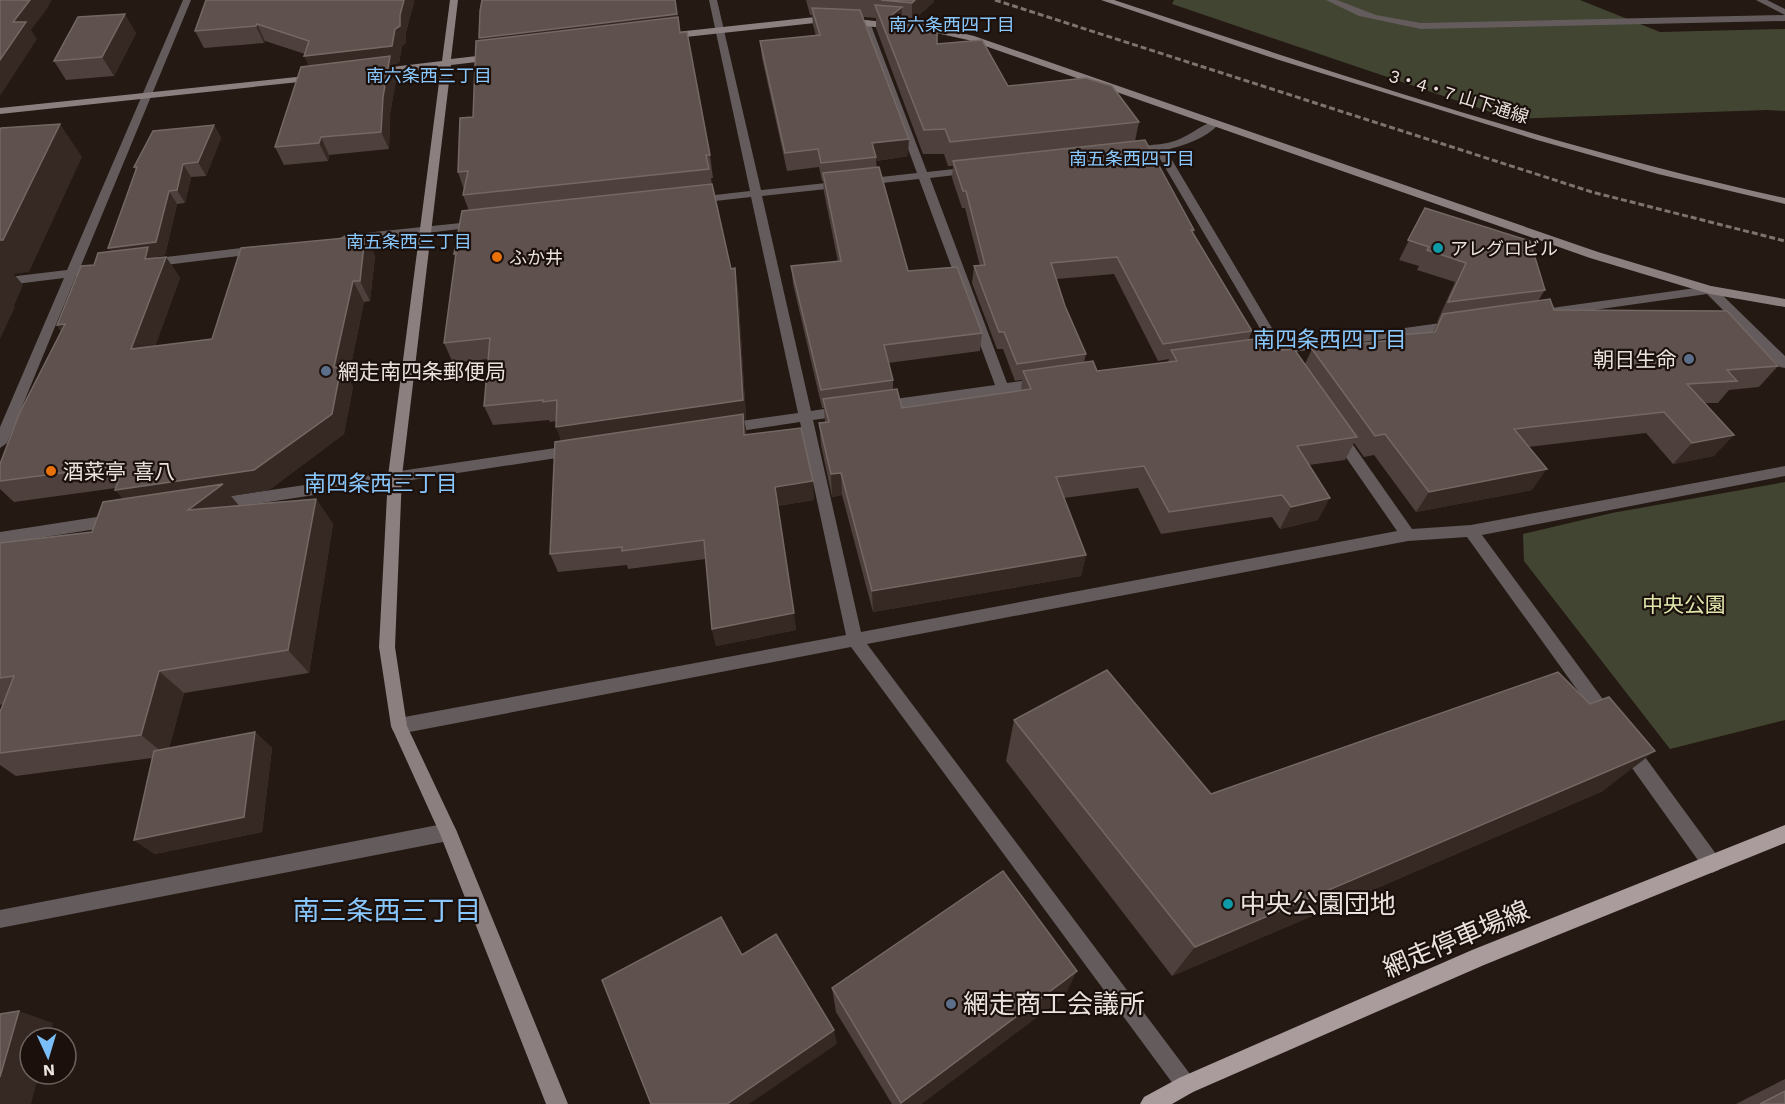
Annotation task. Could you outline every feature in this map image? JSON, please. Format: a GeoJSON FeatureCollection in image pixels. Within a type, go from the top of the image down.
{"type":"FeatureCollection","features":[{"type":"Feature","properties":{"kind":"main road","name":"網走停車場線"},"geometry":{"type":"LineString","coordinates":[[1151,1104],[1185,1085],[1479,957],[1785,834]]}},
{"type":"Feature","properties":{"kind":"street"},"geometry":{"type":"LineString","coordinates":[[0,443],[187,0]]}},
{"type":"Feature","properties":{"kind":"street"},"geometry":{"type":"LineString","coordinates":[[454,0],[444,63],[395,476],[387,647],[399,726],[448,832],[557,1104]]}},
{"type":"Feature","properties":{"kind":"street"},"geometry":{"type":"LineString","coordinates":[[713,0],[855,640],[1185,1085]]}},
{"type":"Feature","properties":{"kind":"street","name":"3・4・7 山下通線"},"geometry":{"type":"LineString","coordinates":[[1105,0],[1341,77],[1568,146],[1710,185],[1785,201]]}},
{"type":"Feature","properties":{"kind":"street"},"geometry":{"type":"LineString","coordinates":[[1127,7],[1136,0]]}},
{"type":"Feature","properties":{"kind":"street"},"geometry":{"type":"LineString","coordinates":[[1330,0],[1359,14],[1388,22],[1421,26],[1785,18]]}},
{"type":"Feature","properties":{"kind":"street"},"geometry":{"type":"LineString","coordinates":[[1760,0],[1785,12]]}},
{"type":"Feature","properties":{"kind":"street"},"geometry":{"type":"LineString","coordinates":[[657,37],[824,19],[936,30],[970,38],[1582,251],[1710,290],[1785,303]]}},
{"type":"Feature","properties":{"kind":"street"},"geometry":{"type":"LineString","coordinates":[[866,22],[1003,389]]}},
{"type":"Feature","properties":{"kind":"street"},"geometry":{"type":"LineString","coordinates":[[367,72],[501,57]]}},
{"type":"Feature","properties":{"kind":"street"},"geometry":{"type":"LineString","coordinates":[[0,111],[323,78]]}},
{"type":"Feature","properties":{"kind":"street"},"geometry":{"type":"LineString","coordinates":[[1112,154],[1160,149],[1197,138],[1214,124]]}},
{"type":"Feature","properties":{"kind":"street"},"geometry":{"type":"LineString","coordinates":[[1160,149],[1288,363]]}},
{"type":"Feature","properties":{"kind":"street"},"geometry":{"type":"LineString","coordinates":[[685,201],[982,169]]}},
{"type":"Feature","properties":{"kind":"street"},"geometry":{"type":"LineString","coordinates":[[331,241],[496,222]]}},
{"type":"Feature","properties":{"kind":"street"},"geometry":{"type":"LineString","coordinates":[[131,266],[272,248]]}},
{"type":"Feature","properties":{"kind":"street"},"geometry":{"type":"LineString","coordinates":[[0,282],[107,268]]}},
{"type":"Feature","properties":{"kind":"street"},"geometry":{"type":"LineString","coordinates":[[1535,314],[1710,290]]}},
{"type":"Feature","properties":{"kind":"street"},"geometry":{"type":"LineString","coordinates":[[1710,290],[1785,364]]}},
{"type":"Feature","properties":{"kind":"street"},"geometry":{"type":"LineString","coordinates":[[1233,356],[1465,324]]}},
{"type":"Feature","properties":{"kind":"street"},"geometry":{"type":"LineString","coordinates":[[712,430],[1060,381]]}},
{"type":"Feature","properties":{"kind":"street"},"geometry":{"type":"LineString","coordinates":[[1334,428],[1408,535]]}},
{"type":"Feature","properties":{"kind":"street"},"geometry":{"type":"LineString","coordinates":[[198,507],[594,447]]}},
{"type":"Feature","properties":{"kind":"street"},"geometry":{"type":"LineString","coordinates":[[399,726],[1408,535],[1471,531],[1785,471]]}},
{"type":"Feature","properties":{"kind":"street"},"geometry":{"type":"LineString","coordinates":[[0,538],[128,518]]}},
{"type":"Feature","properties":{"kind":"street"},"geometry":{"type":"LineString","coordinates":[[1471,531],[1713,864]]}},
{"type":"Feature","properties":{"kind":"street"},"geometry":{"type":"LineString","coordinates":[[0,919],[448,832]]}},
{"type":"Feature","properties":{"kind":"green space"},"geometry":{"type":"Polygon","coordinates":[[[1174,0],[1580,0],[1660,32],[1785,29],[1785,111],[1511,119],[1172,4],[1174,0]]]}},
{"type":"Feature","properties":{"kind":"green space","name":"中央公園"},"geometry":{"type":"Polygon","coordinates":[[[1785,482],[1785,720],[1670,749],[1524,561],[1523,534],[1612,513],[1785,482]]]}},
{"type":"Feature","properties":{"kind":"building"},"geometry":{"type":"Polygon","coordinates":[[[0,0],[30,0],[13,22],[26,22],[0,60],[0,0]]]}},
{"type":"Feature","properties":{"kind":"building"},"geometry":{"type":"Polygon","coordinates":[[[206,0],[404,0],[400,26],[395,29],[392,46],[304,56],[309,41],[257,24],[256,26],[195,31],[206,0]]]}},
{"type":"Feature","properties":{"kind":"building"},"geometry":{"type":"Polygon","coordinates":[[[482,0],[675,0],[677,14],[479,38],[482,0]]]}},
{"type":"Feature","properties":{"kind":"building"},"geometry":{"type":"Polygon","coordinates":[[[881,0],[915,0],[912,3],[881,0]]]}},
{"type":"Feature","properties":{"kind":"building"},"geometry":{"type":"Polygon","coordinates":[[[875,5],[902,7],[889,17],[937,25],[937,44],[982,40],[1008,86],[1086,78],[1112,86],[1139,122],[950,142],[945,129],[924,130],[875,5]]]}},
{"type":"Feature","properties":{"kind":"building"},"geometry":{"type":"Polygon","coordinates":[[[812,8],[860,10],[909,139],[872,143],[876,157],[821,163],[818,149],[785,153],[760,41],[820,35],[812,8]]]}},
{"type":"Feature","properties":{"kind":"building"},"geometry":{"type":"Polygon","coordinates":[[[125,14],[102,57],[54,61],[78,17],[125,14]]]}},
{"type":"Feature","properties":{"kind":"building"},"geometry":{"type":"Polygon","coordinates":[[[678,17],[680,33],[687,32],[710,155],[706,155],[709,169],[463,195],[468,171],[458,172],[460,118],[473,117],[476,41],[678,17]]]}},
{"type":"Feature","properties":{"kind":"building"},"geometry":{"type":"Polygon","coordinates":[[[390,56],[383,97],[381,132],[321,137],[319,143],[275,147],[301,67],[390,56]]]}},
{"type":"Feature","properties":{"kind":"building"},"geometry":{"type":"Polygon","coordinates":[[[60,124],[3,240],[0,240],[1,128],[60,124]]]}},
{"type":"Feature","properties":{"kind":"building"},"geometry":{"type":"Polygon","coordinates":[[[214,125],[198,162],[183,164],[177,190],[169,191],[156,242],[108,248],[137,167],[134,167],[153,131],[214,125]]]}},
{"type":"Feature","properties":{"kind":"building"},"geometry":{"type":"Polygon","coordinates":[[[1145,140],[1194,230],[1191,230],[1252,331],[1163,344],[1117,257],[1051,263],[1065,306],[1086,354],[1017,364],[1004,332],[999,332],[974,266],[985,265],[966,191],[963,191],[953,161],[1145,140]]]}},
{"type":"Feature","properties":{"kind":"building"},"geometry":{"type":"Polygon","coordinates":[[[879,167],[908,271],[957,267],[982,333],[884,345],[893,380],[821,390],[791,266],[841,261],[823,173],[879,167]]]}},
{"type":"Feature","properties":{"kind":"building"},"geometry":{"type":"Polygon","coordinates":[[[712,184],[731,269],[735,268],[743,400],[556,427],[557,400],[484,406],[490,338],[444,343],[456,253],[454,254],[462,211],[712,184]]]}},
{"type":"Feature","properties":{"kind":"building"},"geometry":{"type":"Polygon","coordinates":[[[1425,208],[1530,241],[1545,290],[1448,302],[1466,263],[1427,250],[1429,247],[1408,240],[1425,208]]]}},
{"type":"Feature","properties":{"kind":"building"},"geometry":{"type":"Polygon","coordinates":[[[365,236],[360,281],[353,281],[334,367],[341,367],[332,414],[254,470],[115,490],[124,465],[0,481],[0,464],[19,414],[65,324],[57,325],[81,266],[94,265],[98,253],[148,247],[145,259],[166,257],[131,349],[212,339],[241,248],[365,236]]]}},
{"type":"Feature","properties":{"kind":"building"},"geometry":{"type":"Polygon","coordinates":[[[1550,299],[1554,310],[1727,311],[1778,366],[1727,370],[1737,381],[1687,384],[1734,435],[1692,443],[1664,412],[1514,429],[1547,469],[1429,492],[1385,434],[1375,436],[1312,349],[1401,339],[1399,335],[1435,332],[1443,314],[1550,299]]]}},
{"type":"Feature","properties":{"kind":"building"},"geometry":{"type":"Polygon","coordinates":[[[1262,338],[1270,351],[1294,349],[1357,437],[1297,446],[1330,498],[1291,507],[1282,495],[1169,512],[1144,466],[1056,477],[1086,555],[872,591],[841,473],[831,474],[819,423],[829,422],[823,399],[897,389],[902,408],[1031,389],[1023,371],[1093,361],[1097,371],[1177,361],[1171,350],[1262,338]]]}},
{"type":"Feature","properties":{"kind":"building"},"geometry":{"type":"Polygon","coordinates":[[[743,414],[744,435],[801,428],[813,481],[775,487],[794,613],[712,629],[704,540],[622,551],[622,547],[550,554],[555,442],[743,414]]]}},
{"type":"Feature","properties":{"kind":"building"},"geometry":{"type":"Polygon","coordinates":[[[223,484],[188,510],[316,499],[288,650],[159,671],[141,735],[0,753],[0,712],[14,676],[0,678],[0,543],[92,532],[103,502],[223,484]]]}},
{"type":"Feature","properties":{"kind":"building","name":"中央公園団地"},"geometry":{"type":"Polygon","coordinates":[[[1107,670],[1211,794],[1558,672],[1590,704],[1609,697],[1655,751],[1195,947],[1014,720],[1107,670]]]}},
{"type":"Feature","properties":{"kind":"building"},"geometry":{"type":"Polygon","coordinates":[[[255,732],[244,817],[134,840],[154,751],[255,732]]]}},
{"type":"Feature","properties":{"kind":"building","name":"網走商工会議所"},"geometry":{"type":"Polygon","coordinates":[[[1003,871],[1077,971],[901,1103],[832,988],[1003,871]]]}},
{"type":"Feature","properties":{"kind":"building"},"geometry":{"type":"Polygon","coordinates":[[[721,917],[742,955],[776,934],[834,1030],[727,1104],[651,1104],[602,980],[721,917]]]}},
{"type":"Feature","properties":{"kind":"building"},"geometry":{"type":"Polygon","coordinates":[[[19,1011],[0,1077],[0,1014],[19,1011]]]}},
{"type":"Feature","properties":{"kind":"building"},"geometry":{"type":"Polygon","coordinates":[[[1785,1091],[1785,1104],[1760,1104],[1785,1091]]]}},
{"type":"Feature","properties":{"kind":"railway"},"geometry":{"type":"LineString","coordinates":[[995,0],[1592,192],[1785,241]]}},
{"type":"Feature","properties":{"kind":"place","name":"アレグロビル"},"geometry":{"type":"Point","coordinates":[1438,248]}},
{"type":"Feature","properties":{"kind":"place","name":"ふか井"},"geometry":{"type":"Point","coordinates":[497,257]}},
{"type":"Feature","properties":{"kind":"place","name":"朝日生命"},"geometry":{"type":"Point","coordinates":[1689,359]}},
{"type":"Feature","properties":{"kind":"place","name":"網走南四条郵便局"},"geometry":{"type":"Point","coordinates":[326,371]}},
{"type":"Feature","properties":{"kind":"place","name":"酒菜亭 喜八"},"geometry":{"type":"Point","coordinates":[51,471]}},
{"type":"Feature","properties":{"kind":"place","name":"中央公園団地"},"geometry":{"type":"Point","coordinates":[1228,904]}},
{"type":"Feature","properties":{"kind":"place","name":"網走商工会議所"},"geometry":{"type":"Point","coordinates":[951,1004]}},
{"type":"Feature","properties":{"kind":"district","name":"南六条西四丁目"},"geometry":{"type":"Point","coordinates":[952,24]}},
{"type":"Feature","properties":{"kind":"district","name":"南六条西三丁目"},"geometry":{"type":"Point","coordinates":[429,75]}},
{"type":"Feature","properties":{"kind":"district","name":"南五条西四丁目"},"geometry":{"type":"Point","coordinates":[1132,158]}},
{"type":"Feature","properties":{"kind":"district","name":"南五条西三丁目"},"geometry":{"type":"Point","coordinates":[409,241]}},
{"type":"Feature","properties":{"kind":"district","name":"南四条西四丁目"},"geometry":{"type":"Point","coordinates":[1330,339]}},
{"type":"Feature","properties":{"kind":"district","name":"南四条西三丁目"},"geometry":{"type":"Point","coordinates":[381,483]}},
{"type":"Feature","properties":{"kind":"district","name":"南三条西三丁目"},"geometry":{"type":"Point","coordinates":[387,911]}}]}
